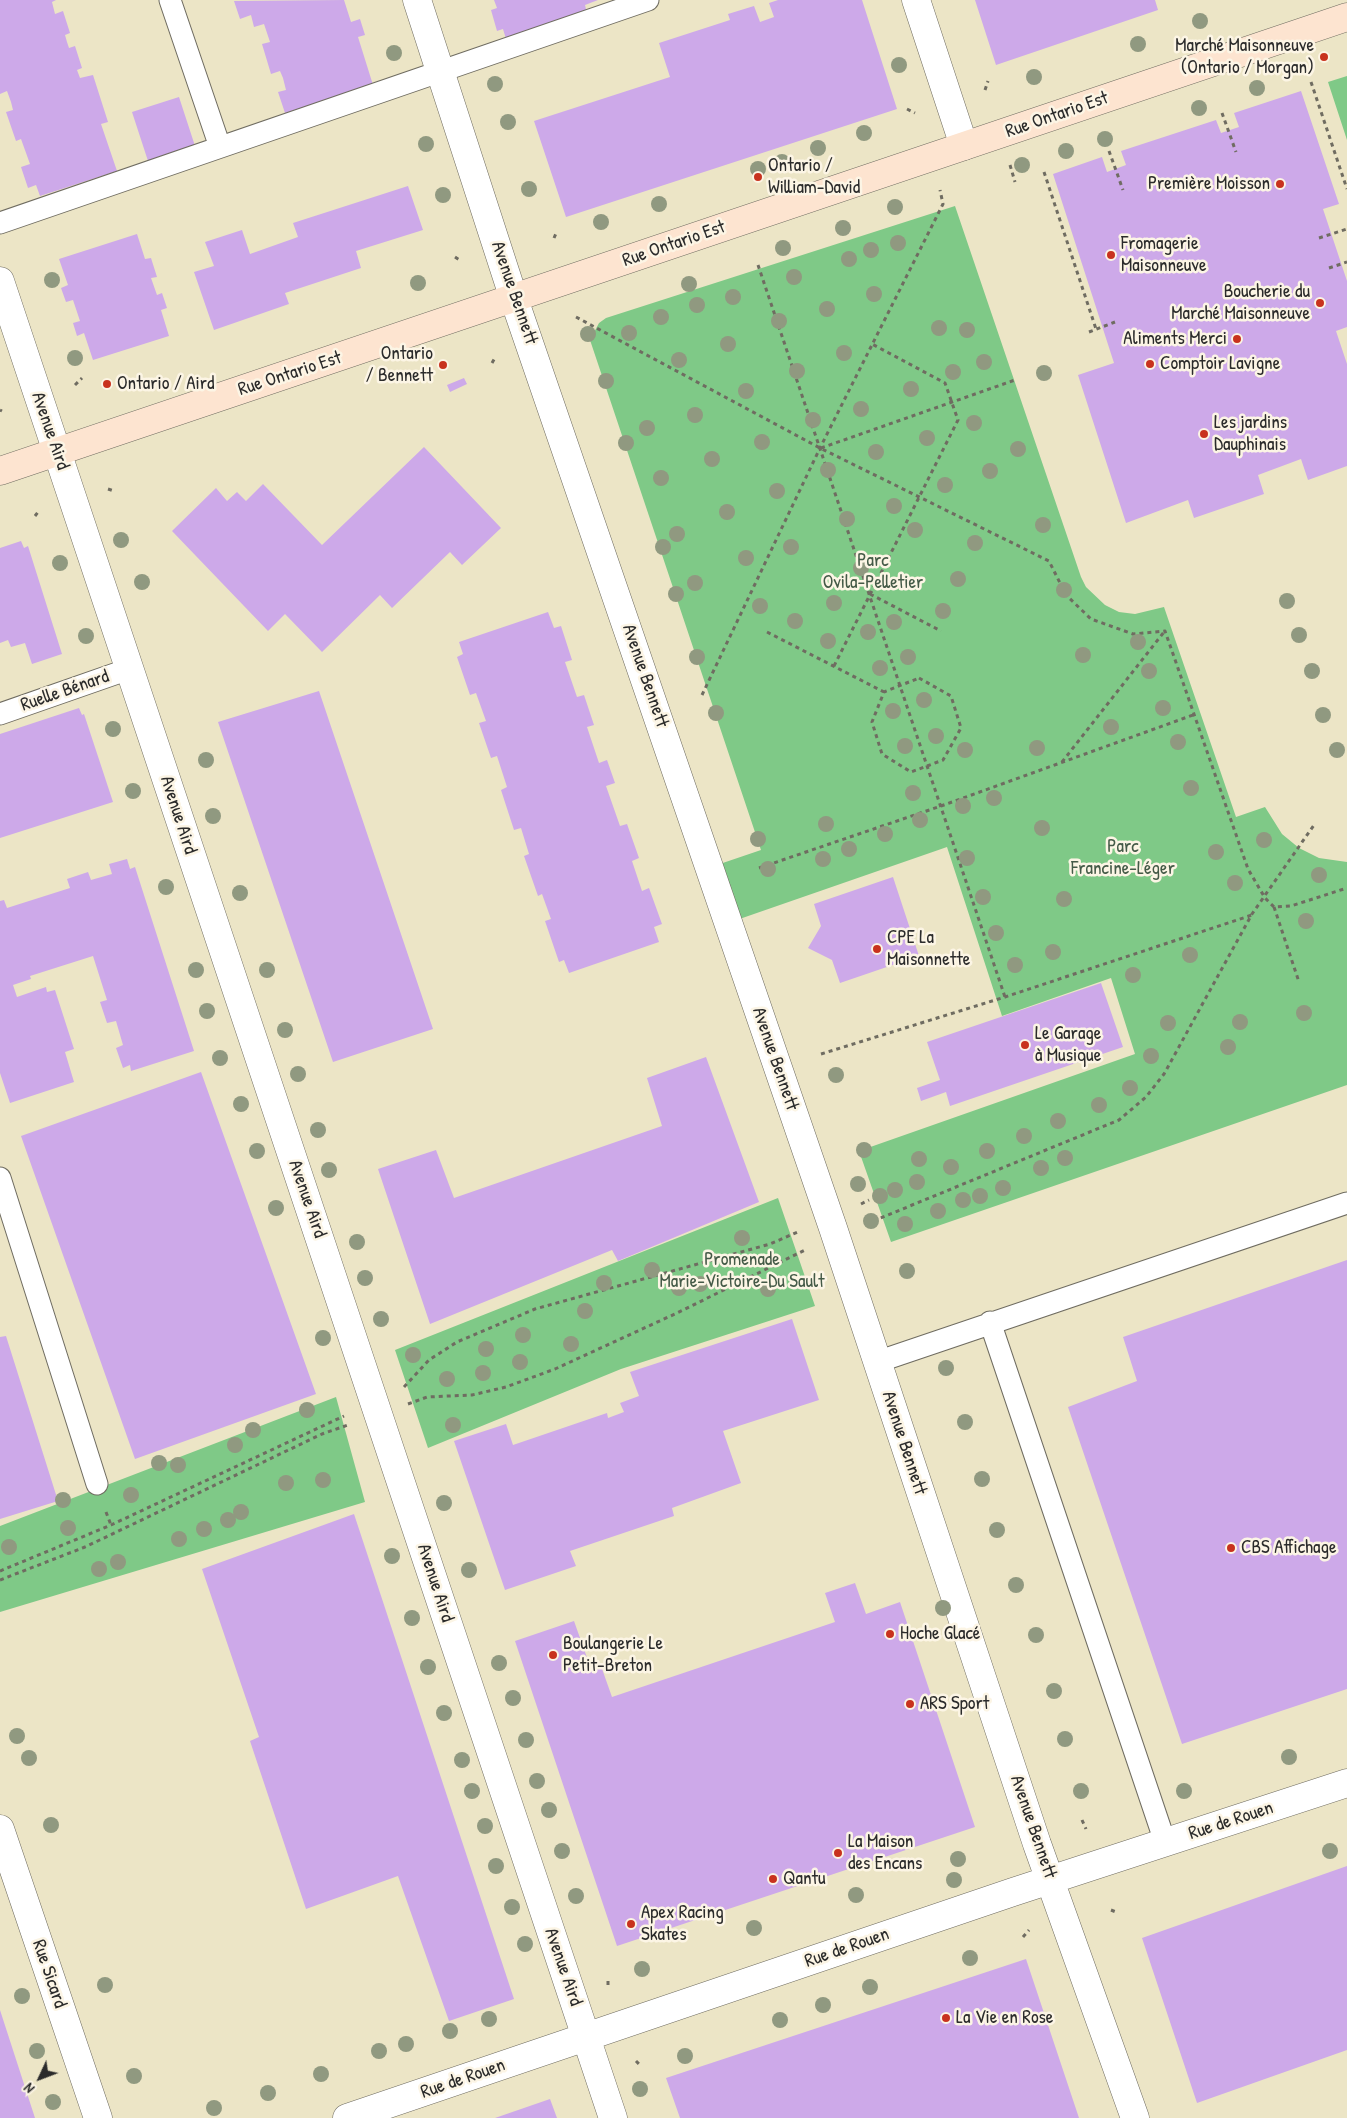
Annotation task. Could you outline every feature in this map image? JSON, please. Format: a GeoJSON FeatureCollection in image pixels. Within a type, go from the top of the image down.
{"type":"FeatureCollection","features":[{"type":"Feature","properties":{"kind":"main road","name":"Rue Ontario Est"},"geometry":{"type":"LineString","coordinates":[[0,471],[1347,17]]}},
{"type":"Feature","properties":{"kind":"street","name":"Avenue Bennett"},"geometry":{"type":"LineString","coordinates":[[417,0],[514,299],[877,1362],[1050,1880],[1135,2118]]}},
{"type":"Feature","properties":{"kind":"street"},"geometry":{"type":"LineString","coordinates":[[916,0],[964,146]]}},
{"type":"Feature","properties":{"kind":"street","name":"Avenue Aird"},"geometry":{"type":"LineString","coordinates":[[0,280],[614,2118]]}},
{"type":"Feature","properties":{"kind":"street","name":"Rue de Rouen"},"geometry":{"type":"LineString","coordinates":[[347,2118],[1050,1880],[1347,1783]]}},
{"type":"Feature","properties":{"kind":"street","name":"Rue Sicard"},"geometry":{"type":"LineString","coordinates":[[0,1829],[98,2118]]}},
{"type":"Feature","properties":{"kind":"lane"},"geometry":{"type":"LineString","coordinates":[[170,0],[220,147]]}},
{"type":"Feature","properties":{"kind":"lane"},"geometry":{"type":"LineString","coordinates":[[0,223],[648,0]]}},
{"type":"Feature","properties":{"kind":"lane","name":"Ruelle Bénard"},"geometry":{"type":"LineString","coordinates":[[0,714],[130,669]]}},
{"type":"Feature","properties":{"kind":"lane"},"geometry":{"type":"LineString","coordinates":[[0,1178],[97,1484]]}},
{"type":"Feature","properties":{"kind":"lane"},"geometry":{"type":"LineString","coordinates":[[877,1362],[990,1322],[1347,1203]]}},
{"type":"Feature","properties":{"kind":"lane"},"geometry":{"type":"LineString","coordinates":[[990,1322],[1165,1842]]}},
{"type":"Feature","properties":{"kind":"path"},"geometry":{"type":"LineString","coordinates":[[986,90],[988,81]]}},
{"type":"Feature","properties":{"kind":"path"},"geometry":{"type":"LineString","coordinates":[[1311,82],[1347,188]]}},
{"type":"Feature","properties":{"kind":"path"},"geometry":{"type":"LineString","coordinates":[[907,109],[915,113]]}},
{"type":"Feature","properties":{"kind":"path"},"geometry":{"type":"LineString","coordinates":[[1222,113],[1236,152]]}},
{"type":"Feature","properties":{"kind":"path"},"geometry":{"type":"LineString","coordinates":[[1109,151],[1123,190]]}},
{"type":"Feature","properties":{"kind":"path"},"geometry":{"type":"LineString","coordinates":[[1010,164],[1015,182]]}},
{"type":"Feature","properties":{"kind":"path"},"geometry":{"type":"LineString","coordinates":[[1044,172],[1096,329]]}},
{"type":"Feature","properties":{"kind":"path"},"geometry":{"type":"LineString","coordinates":[[702,695],[820,448],[944,204],[940,190]]}},
{"type":"Feature","properties":{"kind":"path"},"geometry":{"type":"LineString","coordinates":[[1319,238],[1347,229]]}},
{"type":"Feature","properties":{"kind":"path"},"geometry":{"type":"LineString","coordinates":[[554,238],[557,231]]}},
{"type":"Feature","properties":{"kind":"path"},"geometry":{"type":"LineString","coordinates":[[455,257],[461,261]]}},
{"type":"Feature","properties":{"kind":"path"},"geometry":{"type":"LineString","coordinates":[[1329,268],[1347,262]]}},
{"type":"Feature","properties":{"kind":"path"},"geometry":{"type":"LineString","coordinates":[[758,264],[1005,997]]}},
{"type":"Feature","properties":{"kind":"path"},"geometry":{"type":"LineString","coordinates":[[576,318],[820,448],[1049,561],[1066,595],[1091,619],[1133,634],[1165,631]]}},
{"type":"Feature","properties":{"kind":"path"},"geometry":{"type":"LineString","coordinates":[[1089,332],[1115,322]]}},
{"type":"Feature","properties":{"kind":"path"},"geometry":{"type":"LineString","coordinates":[[834,666],[958,420],[946,383],[872,344]]}},
{"type":"Feature","properties":{"kind":"path"},"geometry":{"type":"LineString","coordinates":[[492,363],[496,356]]}},
{"type":"Feature","properties":{"kind":"path"},"geometry":{"type":"LineString","coordinates":[[75,385],[82,378]]}},
{"type":"Feature","properties":{"kind":"path"},"geometry":{"type":"LineString","coordinates":[[820,448],[1015,380]]}},
{"type":"Feature","properties":{"kind":"path"},"geometry":{"type":"LineString","coordinates":[[108,489],[114,491]]}},
{"type":"Feature","properties":{"kind":"path"},"geometry":{"type":"LineString","coordinates":[[35,516],[38,512]]}},
{"type":"Feature","properties":{"kind":"path"},"geometry":{"type":"LineString","coordinates":[[869,594],[941,631]]}},
{"type":"Feature","properties":{"kind":"path"},"geometry":{"type":"LineString","coordinates":[[1165,631],[1248,869],[1265,898],[1274,907],[1299,982]]}},
{"type":"Feature","properties":{"kind":"path"},"geometry":{"type":"LineString","coordinates":[[1061,763],[1165,631]]}},
{"type":"Feature","properties":{"kind":"path"},"geometry":{"type":"LineString","coordinates":[[767,632],[884,692]]}},
{"type":"Feature","properties":{"kind":"path"},"geometry":{"type":"LineString","coordinates":[[919,678],[951,696],[961,728],[943,760],[910,772],[882,754],[872,722],[884,692],[900,685],[919,678]]}},
{"type":"Feature","properties":{"kind":"path"},"geometry":{"type":"LineString","coordinates":[[760,868],[942,806],[1193,715]]}},
{"type":"Feature","properties":{"kind":"path"},"geometry":{"type":"LineString","coordinates":[[870,1223],[1119,1120],[1146,1097],[1164,1074],[1252,914],[1265,898],[1314,825]]}},
{"type":"Feature","properties":{"kind":"path"},"geometry":{"type":"LineString","coordinates":[[1274,907],[1291,906],[1347,888]]}},
{"type":"Feature","properties":{"kind":"path"},"geometry":{"type":"LineString","coordinates":[[821,1054],[1005,997],[1252,914]]}},
{"type":"Feature","properties":{"kind":"path"},"geometry":{"type":"LineString","coordinates":[[861,1204],[869,1200]]}},
{"type":"Feature","properties":{"kind":"path"},"geometry":{"type":"LineString","coordinates":[[401,1390],[429,1360],[457,1342],[535,1309],[770,1244],[805,1229]]}},
{"type":"Feature","properties":{"kind":"path"},"geometry":{"type":"LineString","coordinates":[[400,1407],[427,1397],[472,1395],[506,1387],[555,1369],[678,1313],[811,1248]]}},
{"type":"Feature","properties":{"kind":"path"},"geometry":{"type":"LineString","coordinates":[[0,1571],[111,1525],[332,1420],[351,1414]]}},
{"type":"Feature","properties":{"kind":"path"},"geometry":{"type":"LineString","coordinates":[[0,1580],[84,1547],[322,1434],[355,1423]]}},
{"type":"Feature","properties":{"kind":"path"},"geometry":{"type":"LineString","coordinates":[[1082,1820],[1086,1830]]}},
{"type":"Feature","properties":{"kind":"path"},"geometry":{"type":"LineString","coordinates":[[1111,1910],[1116,1912]]}},
{"type":"Feature","properties":{"kind":"path"},"geometry":{"type":"LineString","coordinates":[[1023,1937],[1029,1930]]}},
{"type":"Feature","properties":{"kind":"path"},"geometry":{"type":"LineString","coordinates":[[608,1978],[608,1985]]}},
{"type":"Feature","properties":{"kind":"path"},"geometry":{"type":"LineString","coordinates":[[636,2061],[640,2065]]}},
{"type":"Feature","properties":{"kind":"green space"},"geometry":{"type":"Polygon","coordinates":[[[1347,76],[1347,140],[1328,82],[1347,76]]]}},
{"type":"Feature","properties":{"kind":"green space"},"geometry":{"type":"Polygon","coordinates":[[[955,206],[1086,587],[1105,605],[1119,612],[1135,614],[1164,607],[1236,817],[1265,807],[1282,834],[1299,848],[1319,858],[1347,862],[1347,1085],[891,1242],[859,1151],[1135,1054],[1111,978],[1002,1016],[947,847],[728,923],[708,868],[761,850],[590,340],[599,323],[606,318],[955,206]]]}},
{"type":"Feature","properties":{"kind":"green space","name":"Promenade Marie-Victoire-Du Sault"},"geometry":{"type":"Polygon","coordinates":[[[778,1198],[815,1306],[621,1369],[428,1448],[395,1350],[778,1198]]]}},
{"type":"Feature","properties":{"kind":"green space"},"geometry":{"type":"Polygon","coordinates":[[[336,1397],[365,1502],[0,1612],[0,1526],[336,1397]]]}},
{"type":"Feature","properties":{"kind":"building"},"geometry":{"type":"Polygon","coordinates":[[[0,0],[56,0],[52,2],[55,14],[63,11],[70,33],[65,35],[69,48],[75,46],[82,68],[77,70],[80,78],[93,75],[108,122],[101,124],[117,171],[40,196],[36,185],[28,188],[21,167],[30,164],[21,139],[16,141],[6,112],[13,110],[7,91],[0,94],[0,0]]]}},
{"type":"Feature","properties":{"kind":"building"},"geometry":{"type":"Polygon","coordinates":[[[344,0],[351,22],[360,19],[365,35],[358,37],[373,85],[285,113],[278,92],[286,90],[283,78],[280,71],[271,74],[262,44],[270,42],[264,24],[254,27],[251,15],[240,19],[234,1],[344,0]]]}},
{"type":"Feature","properties":{"kind":"building"},"geometry":{"type":"Polygon","coordinates":[[[494,0],[598,0],[585,5],[587,14],[506,39],[503,29],[497,31],[491,10],[497,8],[494,0]]]}},
{"type":"Feature","properties":{"kind":"building"},"geometry":{"type":"Polygon","coordinates":[[[778,0],[862,0],[897,109],[566,217],[534,121],[670,77],[659,43],[730,20],[728,14],[754,6],[760,22],[774,17],[769,3],[778,0]]]}},
{"type":"Feature","properties":{"kind":"building"},"geometry":{"type":"Polygon","coordinates":[[[975,0],[1155,0],[1158,10],[996,65],[975,0]]]}},
{"type":"Feature","properties":{"kind":"building"},"geometry":{"type":"Polygon","coordinates":[[[1301,91],[1339,204],[1323,209],[1347,281],[1347,327],[1336,331],[1347,364],[1347,466],[1308,480],[1301,459],[1258,475],[1264,494],[1194,518],[1188,500],[1126,523],[1078,375],[1114,363],[1053,174],[1102,157],[1107,172],[1126,165],[1121,151],[1216,120],[1221,133],[1239,127],[1234,113],[1301,91]]]}},
{"type":"Feature","properties":{"kind":"building"},"geometry":{"type":"Polygon","coordinates":[[[179,97],[195,146],[148,161],[132,112],[179,97]]]}},
{"type":"Feature","properties":{"kind":"building"},"geometry":{"type":"Polygon","coordinates":[[[408,186],[423,230],[356,251],[361,268],[285,293],[289,304],[214,330],[194,272],[214,266],[205,242],[242,230],[250,254],[298,237],[293,223],[408,186]]]}},
{"type":"Feature","properties":{"kind":"building"},"geometry":{"type":"Polygon","coordinates":[[[137,234],[145,259],[151,258],[157,277],[151,278],[157,295],[162,293],[167,308],[161,310],[169,336],[93,360],[84,333],[77,336],[73,323],[80,321],[73,300],[66,302],[61,288],[68,285],[59,259],[137,234]]]}},
{"type":"Feature","properties":{"kind":"building"},"geometry":{"type":"Polygon","coordinates":[[[464,378],[467,384],[450,392],[447,385],[464,378]]]}},
{"type":"Feature","properties":{"kind":"building"},"geometry":{"type":"Polygon","coordinates":[[[424,447],[501,528],[462,565],[450,552],[392,608],[380,595],[322,652],[285,614],[268,631],[172,531],[216,488],[227,501],[237,492],[246,501],[263,484],[322,545],[424,447]]]}},
{"type":"Feature","properties":{"kind":"building"},"geometry":{"type":"Polygon","coordinates":[[[21,541],[24,548],[28,546],[62,654],[32,664],[25,643],[11,647],[8,640],[0,643],[0,548],[21,541]]]}},
{"type":"Feature","properties":{"kind":"building"},"geometry":{"type":"Polygon","coordinates":[[[548,612],[554,628],[561,626],[572,660],[565,662],[577,697],[584,695],[594,725],[587,727],[599,763],[607,760],[615,783],[606,786],[620,826],[627,824],[639,858],[632,861],[642,891],[649,888],[662,924],[654,927],[659,942],[569,973],[564,960],[559,962],[545,921],[551,919],[542,894],[538,896],[524,856],[529,854],[521,828],[514,830],[501,790],[507,787],[497,756],[491,758],[479,723],[486,721],[476,693],[470,695],[457,657],[463,654],[459,642],[548,612]]]}},
{"type":"Feature","properties":{"kind":"building"},"geometry":{"type":"Polygon","coordinates":[[[319,691],[433,1029],[333,1062],[218,722],[319,691]]]}},
{"type":"Feature","properties":{"kind":"building"},"geometry":{"type":"Polygon","coordinates":[[[79,708],[82,715],[84,714],[113,802],[0,838],[0,734],[79,708]]]}},
{"type":"Feature","properties":{"kind":"building"},"geometry":{"type":"Polygon","coordinates":[[[127,859],[130,869],[135,867],[194,1051],[131,1071],[130,1065],[123,1068],[116,1048],[123,1045],[116,1021],[107,1023],[100,1002],[107,1000],[93,956],[30,976],[31,979],[13,985],[17,997],[46,987],[47,992],[55,990],[74,1049],[65,1052],[74,1082],[10,1103],[0,1073],[0,901],[4,900],[7,908],[70,888],[67,879],[88,872],[91,880],[112,874],[109,864],[127,859]]]}},
{"type":"Feature","properties":{"kind":"building","name":"CPE La Maisonnette"},"geometry":{"type":"Polygon","coordinates":[[[893,877],[919,956],[840,983],[832,960],[808,948],[821,926],[814,904],[893,877]]]}},
{"type":"Feature","properties":{"kind":"building","name":"Le Garage à Musique"},"geometry":{"type":"Polygon","coordinates":[[[1101,983],[1123,1047],[950,1106],[946,1092],[921,1101],[917,1088],[940,1080],[927,1042],[1101,983]]]}},
{"type":"Feature","properties":{"kind":"building"},"geometry":{"type":"Polygon","coordinates":[[[706,1057],[759,1202],[618,1261],[612,1250],[430,1324],[378,1169],[436,1150],[454,1198],[662,1126],[647,1078],[706,1057]]]}},
{"type":"Feature","properties":{"kind":"building"},"geometry":{"type":"Polygon","coordinates":[[[201,1072],[316,1394],[135,1459],[21,1136],[201,1072]]]}},
{"type":"Feature","properties":{"kind":"building","name":"CBS Affichage"},"geometry":{"type":"Polygon","coordinates":[[[1347,1260],[1347,1689],[1182,1744],[1068,1407],[1137,1381],[1123,1337],[1347,1260]]]}},
{"type":"Feature","properties":{"kind":"building"},"geometry":{"type":"Polygon","coordinates":[[[792,1319],[819,1400],[723,1431],[741,1483],[672,1508],[674,1516],[570,1551],[576,1566],[505,1590],[454,1441],[506,1424],[513,1445],[607,1413],[608,1418],[624,1412],[620,1403],[639,1396],[630,1372],[792,1319]]]}},
{"type":"Feature","properties":{"kind":"building"},"geometry":{"type":"Polygon","coordinates":[[[6,1336],[58,1501],[0,1519],[0,1337],[6,1336]]]}},
{"type":"Feature","properties":{"kind":"building"},"geometry":{"type":"Polygon","coordinates":[[[354,1514],[514,1999],[449,2021],[398,1876],[306,1909],[250,1741],[259,1737],[202,1569],[354,1514]]]}},
{"type":"Feature","properties":{"kind":"building"},"geometry":{"type":"Polygon","coordinates":[[[855,1583],[866,1614],[900,1602],[975,1827],[617,1946],[515,1641],[574,1621],[591,1669],[601,1666],[612,1697],[835,1622],[825,1593],[855,1583]]]}},
{"type":"Feature","properties":{"kind":"building"},"geometry":{"type":"Polygon","coordinates":[[[1347,1866],[1347,2050],[1197,2103],[1142,1938],[1347,1866]]]}},
{"type":"Feature","properties":{"kind":"building","name":"La Vie en Rose"},"geometry":{"type":"Polygon","coordinates":[[[1026,1959],[1079,2118],[680,2118],[666,2078],[1026,1959]]]}},
{"type":"Feature","properties":{"kind":"building"},"geometry":{"type":"Polygon","coordinates":[[[0,2010],[35,2118],[0,2118],[0,2010]]]}},
{"type":"Feature","properties":{"kind":"building"},"geometry":{"type":"Polygon","coordinates":[[[550,2099],[557,2118],[495,2118],[550,2099]]]}},
{"type":"Feature","properties":{"kind":"place","name":"Marché Maisonneuve (Ontario / Morgan)"},"geometry":{"type":"Point","coordinates":[1324,57]}},
{"type":"Feature","properties":{"kind":"place","name":"Ontario / William-David"},"geometry":{"type":"Point","coordinates":[758,177]}},
{"type":"Feature","properties":{"kind":"place","name":"Première Moisson"},"geometry":{"type":"Point","coordinates":[1280,184]}},
{"type":"Feature","properties":{"kind":"place","name":"Fromagerie Maisonneuve"},"geometry":{"type":"Point","coordinates":[1111,255]}},
{"type":"Feature","properties":{"kind":"place","name":"Boucherie du Marché Maisonneuve"},"geometry":{"type":"Point","coordinates":[1320,303]}},
{"type":"Feature","properties":{"kind":"place","name":"Aliments Merci"},"geometry":{"type":"Point","coordinates":[1237,339]}},
{"type":"Feature","properties":{"kind":"place","name":"Comptoir Lavigne"},"geometry":{"type":"Point","coordinates":[1150,364]}},
{"type":"Feature","properties":{"kind":"place","name":"Ontario / Bennett"},"geometry":{"type":"Point","coordinates":[443,365]}},
{"type":"Feature","properties":{"kind":"place","name":"Ontario / Aird"},"geometry":{"type":"Point","coordinates":[107,384]}},
{"type":"Feature","properties":{"kind":"place","name":"Les jardins Dauphinais"},"geometry":{"type":"Point","coordinates":[1204,434]}},
{"type":"Feature","properties":{"kind":"place","name":"CPE La Maisonnette"},"geometry":{"type":"Point","coordinates":[877,949]}},
{"type":"Feature","properties":{"kind":"place","name":"Le Garage à Musique"},"geometry":{"type":"Point","coordinates":[1025,1045]}},
{"type":"Feature","properties":{"kind":"place","name":"CBS Affichage"},"geometry":{"type":"Point","coordinates":[1231,1548]}},
{"type":"Feature","properties":{"kind":"place","name":"Hoche Glacé"},"geometry":{"type":"Point","coordinates":[890,1634]}},
{"type":"Feature","properties":{"kind":"place","name":"Boulangerie Le Petit-Breton"},"geometry":{"type":"Point","coordinates":[553,1655]}},
{"type":"Feature","properties":{"kind":"place","name":"ARS Sport"},"geometry":{"type":"Point","coordinates":[910,1704]}},
{"type":"Feature","properties":{"kind":"place","name":"La Maison des Encans"},"geometry":{"type":"Point","coordinates":[838,1853]}},
{"type":"Feature","properties":{"kind":"place","name":"Qantu"},"geometry":{"type":"Point","coordinates":[773,1879]}},
{"type":"Feature","properties":{"kind":"place","name":"Apex Racing Skates"},"geometry":{"type":"Point","coordinates":[631,1924]}},
{"type":"Feature","properties":{"kind":"place","name":"La Vie en Rose"},"geometry":{"type":"Point","coordinates":[946,2018]}},
{"type":"Feature","properties":{"kind":"park label","name":"Parc Ovila-Pelletier"},"geometry":{"type":"Point","coordinates":[873,572]}},
{"type":"Feature","properties":{"kind":"park label","name":"Parc Francine-Léger"},"geometry":{"type":"Point","coordinates":[1123,858]}}]}
